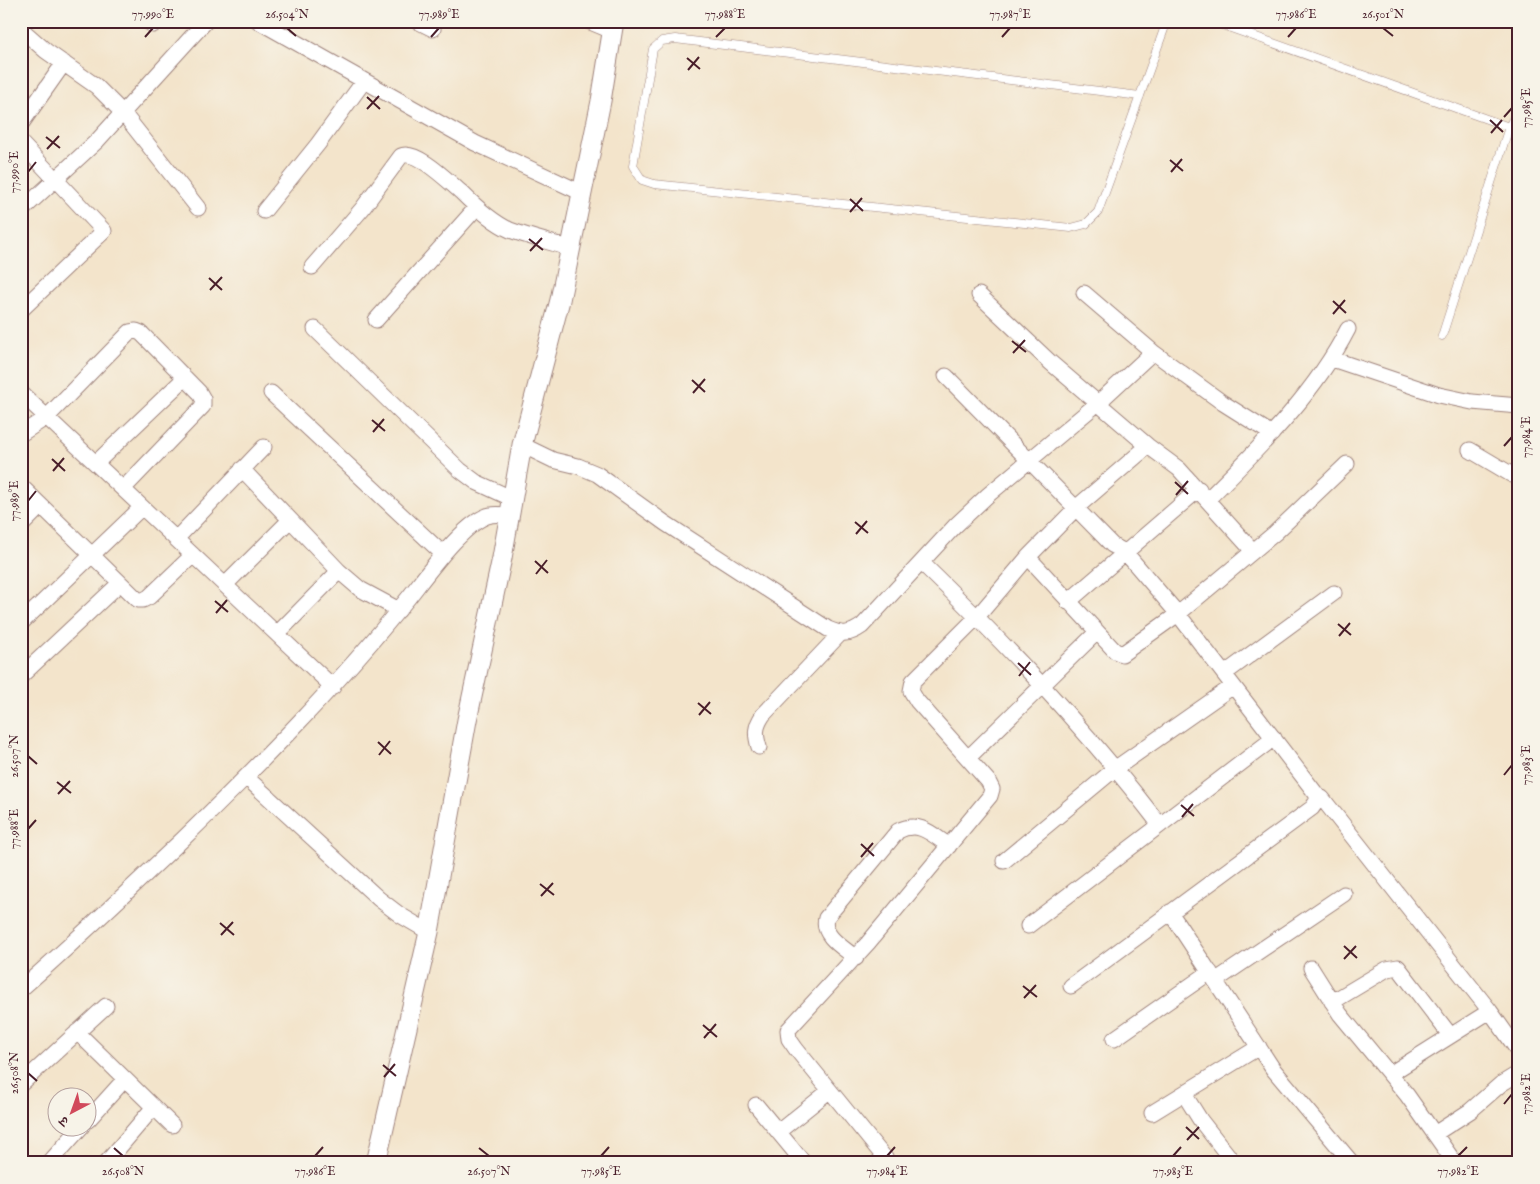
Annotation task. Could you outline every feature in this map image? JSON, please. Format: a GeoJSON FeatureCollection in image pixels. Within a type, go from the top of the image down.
{"type":"FeatureCollection","features":[{"type":"Feature","properties":{"kind":"street"},"geometry":{"type":"LineString","coordinates":[[21,211],[123,113],[206,21]]}},
{"type":"Feature","properties":{"kind":"street"},"geometry":{"type":"LineString","coordinates":[[258,21],[475,143],[580,192]]}},
{"type":"Feature","properties":{"kind":"street"},"geometry":{"type":"LineString","coordinates":[[417,21],[433,29]]}},
{"type":"Feature","properties":{"kind":"street"},"geometry":{"type":"LineString","coordinates":[[376,1163],[429,932],[467,720],[511,507],[522,444],[560,300],[580,192],[601,101],[613,26],[588,21]]}},
{"type":"Feature","properties":{"kind":"street"},"geometry":{"type":"LineString","coordinates":[[21,29],[96,86],[123,113],[147,146],[198,208]]}},
{"type":"Feature","properties":{"kind":"street"},"geometry":{"type":"LineString","coordinates":[[21,124],[64,63]]}},
{"type":"Feature","properties":{"kind":"street"},"geometry":{"type":"LineString","coordinates":[[264,211],[318,144],[364,81]]}},
{"type":"Feature","properties":{"kind":"street"},"geometry":{"type":"LineString","coordinates":[[21,143],[104,232],[21,310]]}},
{"type":"Feature","properties":{"kind":"street"},"geometry":{"type":"LineString","coordinates":[[312,267],[362,209],[401,156],[407,153],[431,168],[477,207],[509,229],[569,248]]}},
{"type":"Feature","properties":{"kind":"street"},"geometry":{"type":"LineString","coordinates":[[376,320],[477,207]]}},
{"type":"Feature","properties":{"kind":"street"},"geometry":{"type":"LineString","coordinates":[[1084,293],[1153,352],[1216,398],[1272,434]]}},
{"type":"Feature","properties":{"kind":"street"},"geometry":{"type":"LineString","coordinates":[[979,295],[1051,363],[1148,446],[1179,469],[1253,551]]}},
{"type":"Feature","properties":{"kind":"street"},"geometry":{"type":"LineString","coordinates":[[315,329],[460,470],[511,507]]}},
{"type":"Feature","properties":{"kind":"street"},"geometry":{"type":"LineString","coordinates":[[1068,602],[1125,552],[1203,494],[1272,434],[1332,359],[1348,329]]}},
{"type":"Feature","properties":{"kind":"street"},"geometry":{"type":"LineString","coordinates":[[21,434],[46,416],[125,337],[136,331],[142,333],[199,392],[203,399],[203,406],[123,489]]}},
{"type":"Feature","properties":{"kind":"street"},"geometry":{"type":"LineString","coordinates":[[522,444],[553,460],[597,474],[666,523],[828,629],[840,634],[852,633],[862,626],[955,526],[1098,403],[1153,352]]}},
{"type":"Feature","properties":{"kind":"street"},"geometry":{"type":"LineString","coordinates":[[1332,359],[1439,395],[1472,402],[1519,406]]}},
{"type":"Feature","properties":{"kind":"street"},"geometry":{"type":"LineString","coordinates":[[946,376],[1028,462],[1077,508],[1112,545],[1125,552],[1178,614],[1317,795],[1316,802],[1312,808],[1071,986]]}},
{"type":"Feature","properties":{"kind":"street"},"geometry":{"type":"LineString","coordinates":[[96,463],[185,378]]}},
{"type":"Feature","properties":{"kind":"street"},"geometry":{"type":"LineString","coordinates":[[21,393],[333,687]]}},
{"type":"Feature","properties":{"kind":"street"},"geometry":{"type":"LineString","coordinates":[[271,393],[444,554]]}},
{"type":"Feature","properties":{"kind":"street"},"geometry":{"type":"LineString","coordinates":[[889,1163],[796,1050],[789,1039],[788,1030],[856,958],[990,796],[992,789],[988,781],[917,701],[911,691],[913,681],[977,617],[1028,557],[1077,508],[1148,446]]}},
{"type":"Feature","properties":{"kind":"street"},"geometry":{"type":"LineString","coordinates":[[176,539],[264,447]]}},
{"type":"Feature","properties":{"kind":"street"},"geometry":{"type":"LineString","coordinates":[[1470,450],[1519,478]]}},
{"type":"Feature","properties":{"kind":"street"},"geometry":{"type":"LineString","coordinates":[[1028,557],[1115,651],[1122,654],[1178,614],[1253,551],[1301,510],[1347,464]]}},
{"type":"Feature","properties":{"kind":"street"},"geometry":{"type":"LineString","coordinates":[[242,470],[339,571],[360,589],[399,610]]}},
{"type":"Feature","properties":{"kind":"street"},"geometry":{"type":"LineString","coordinates":[[21,486],[138,600],[143,600],[193,555]]}},
{"type":"Feature","properties":{"kind":"street"},"geometry":{"type":"LineString","coordinates":[[21,526],[42,506]]}},
{"type":"Feature","properties":{"kind":"street"},"geometry":{"type":"LineString","coordinates":[[21,623],[142,507]]}},
{"type":"Feature","properties":{"kind":"street"},"geometry":{"type":"LineString","coordinates":[[21,989],[118,901],[246,777],[333,687],[444,554],[479,519],[511,507]]}},
{"type":"Feature","properties":{"kind":"street"},"geometry":{"type":"LineString","coordinates":[[225,585],[290,520]]}},
{"type":"Feature","properties":{"kind":"street"},"geometry":{"type":"LineString","coordinates":[[922,563],[977,617],[1041,685],[1116,768],[1160,825]]}},
{"type":"Feature","properties":{"kind":"street"},"geometry":{"type":"LineString","coordinates":[[277,634],[339,571]]}},
{"type":"Feature","properties":{"kind":"street"},"geometry":{"type":"LineString","coordinates":[[21,676],[120,584]]}},
{"type":"Feature","properties":{"kind":"street"},"geometry":{"type":"LineString","coordinates":[[1224,674],[1334,593]]}},
{"type":"Feature","properties":{"kind":"street"},"geometry":{"type":"LineString","coordinates":[[968,758],[1097,632]]}},
{"type":"Feature","properties":{"kind":"street"},"geometry":{"type":"LineString","coordinates":[[759,747],[756,734],[757,724],[763,715],[840,634]]}},
{"type":"Feature","properties":{"kind":"street"},"geometry":{"type":"LineString","coordinates":[[1004,861],[1116,768],[1233,686]]}},
{"type":"Feature","properties":{"kind":"street"},"geometry":{"type":"LineString","coordinates":[[1028,926],[1274,738]]}},
{"type":"Feature","properties":{"kind":"street"},"geometry":{"type":"LineString","coordinates":[[246,777],[400,916],[429,932]]}},
{"type":"Feature","properties":{"kind":"street"},"geometry":{"type":"LineString","coordinates":[[1322,798],[1490,1011],[1519,1052]]}},
{"type":"Feature","properties":{"kind":"street"},"geometry":{"type":"LineString","coordinates":[[856,958],[827,934],[824,925],[826,918],[898,831],[907,826],[920,826],[949,846]]}},
{"type":"Feature","properties":{"kind":"street"},"geometry":{"type":"LineString","coordinates":[[1114,1039],[1344,894]]}},
{"type":"Feature","properties":{"kind":"street"},"geometry":{"type":"LineString","coordinates":[[1170,912],[1273,1069],[1352,1163]]}},
{"type":"Feature","properties":{"kind":"street"},"geometry":{"type":"LineString","coordinates":[[1332,1002],[1387,969],[1398,967],[1450,1035]]}},
{"type":"Feature","properties":{"kind":"street"},"geometry":{"type":"LineString","coordinates":[[1311,968],[1332,1002],[1436,1134],[1455,1163]]}},
{"type":"Feature","properties":{"kind":"street"},"geometry":{"type":"LineString","coordinates":[[21,1084],[106,1006]]}},
{"type":"Feature","properties":{"kind":"street"},"geometry":{"type":"LineString","coordinates":[[1390,1074],[1490,1011]]}},
{"type":"Feature","properties":{"kind":"street"},"geometry":{"type":"LineString","coordinates":[[77,1032],[172,1125]]}},
{"type":"Feature","properties":{"kind":"street"},"geometry":{"type":"LineString","coordinates":[[1152,1113],[1259,1047]]}},
{"type":"Feature","properties":{"kind":"street"},"geometry":{"type":"LineString","coordinates":[[1436,1134],[1470,1112],[1501,1084],[1519,1073]]}},
{"type":"Feature","properties":{"kind":"street"},"geometry":{"type":"LineString","coordinates":[[98,1109],[125,1079]]}},
{"type":"Feature","properties":{"kind":"street"},"geometry":{"type":"LineString","coordinates":[[778,1132],[829,1091]]}},
{"type":"Feature","properties":{"kind":"street"},"geometry":{"type":"LineString","coordinates":[[1184,1094],[1200,1121],[1234,1163]]}},
{"type":"Feature","properties":{"kind":"street"},"geometry":{"type":"LineString","coordinates":[[756,1105],[804,1163]]}},
{"type":"Feature","properties":{"kind":"street"},"geometry":{"type":"LineString","coordinates":[[106,1163],[154,1108]]}},
{"type":"Feature","properties":{"kind":"street"},"geometry":{"type":"LineString","coordinates":[[49,1163],[73,1136]]}},
{"type":"Feature","properties":{"kind":"lane"},"geometry":{"type":"LineString","coordinates":[[1140,96],[674,39],[662,41],[653,49],[633,166],[642,180],[654,184],[1071,228],[1086,224],[1098,212],[1140,96],[1167,21]]}},
{"type":"Feature","properties":{"kind":"lane"},"geometry":{"type":"LineString","coordinates":[[1211,21],[1509,127]]}},
{"type":"Feature","properties":{"kind":"lane"},"geometry":{"type":"LineString","coordinates":[[1442,336],[1509,127],[1519,108]]}}]}
